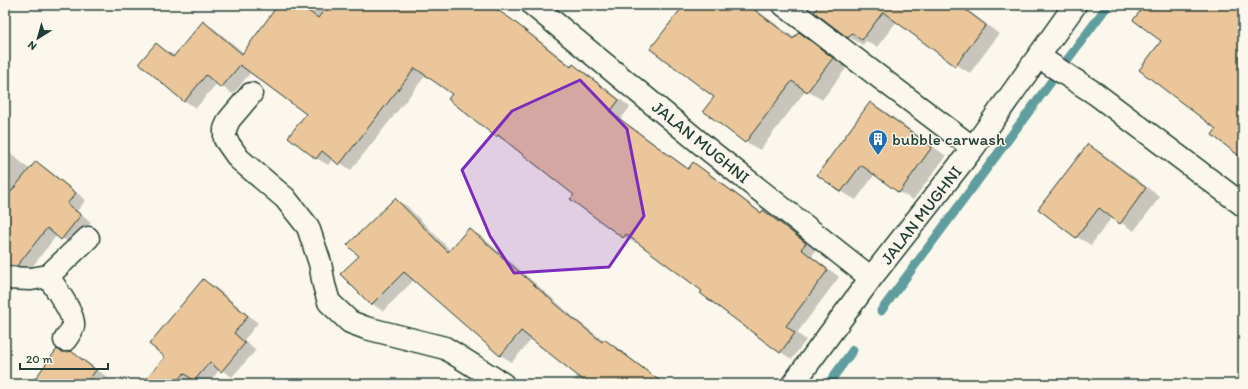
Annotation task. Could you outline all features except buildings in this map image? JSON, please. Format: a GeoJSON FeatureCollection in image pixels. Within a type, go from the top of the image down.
{"type":"FeatureCollection","features":[{"type":"Feature","properties":{"kind":"street","name":"JALAN MUGHNI"},"geometry":{"type":"LineString","coordinates":[[533,5],[710,151],[871,278]]}},
{"type":"Feature","properties":{"kind":"street"},"geometry":{"type":"LineString","coordinates":[[784,5],[973,148]]}},
{"type":"Feature","properties":{"kind":"street","name":"JALAN MUGHNI"},"geometry":{"type":"LineString","coordinates":[[793,384],[871,278],[973,148],[1075,5]]}},
{"type":"Feature","properties":{"kind":"street"},"geometry":{"type":"LineString","coordinates":[[1039,57],[1096,94],[1243,205]]}},
{"type":"Feature","properties":{"kind":"street"},"geometry":{"type":"LineString","coordinates":[[251,94],[229,120],[225,139],[239,159],[285,198],[308,227],[320,263],[324,286],[329,302],[350,322],[366,328],[444,348],[503,384]]}},
{"type":"Feature","properties":{"kind":"street"},"geometry":{"type":"LineString","coordinates":[[5,278],[31,279],[48,276],[88,238]]}},
{"type":"Feature","properties":{"kind":"street"},"geometry":{"type":"LineString","coordinates":[[48,276],[70,311],[72,318],[73,326],[66,340]]}},
{"type":"Feature","properties":{"kind":"highlighted area"},"geometry":{"type":"Polygon","coordinates":[[[580,80],[627,129],[644,216],[609,267],[514,273],[490,236],[462,170],[512,111],[580,80]]]}},
{"type":"Feature","properties":{"kind":"waterway"},"geometry":{"type":"LineString","coordinates":[[881,311],[1108,5]]}},
{"type":"Feature","properties":{"kind":"waterway"},"geometry":{"type":"LineString","coordinates":[[828,384],[853,350]]}},
{"type":"Feature","properties":{"kind":"place","name":"bubble carwash"},"geometry":{"type":"Point","coordinates":[878,156]}}]}
